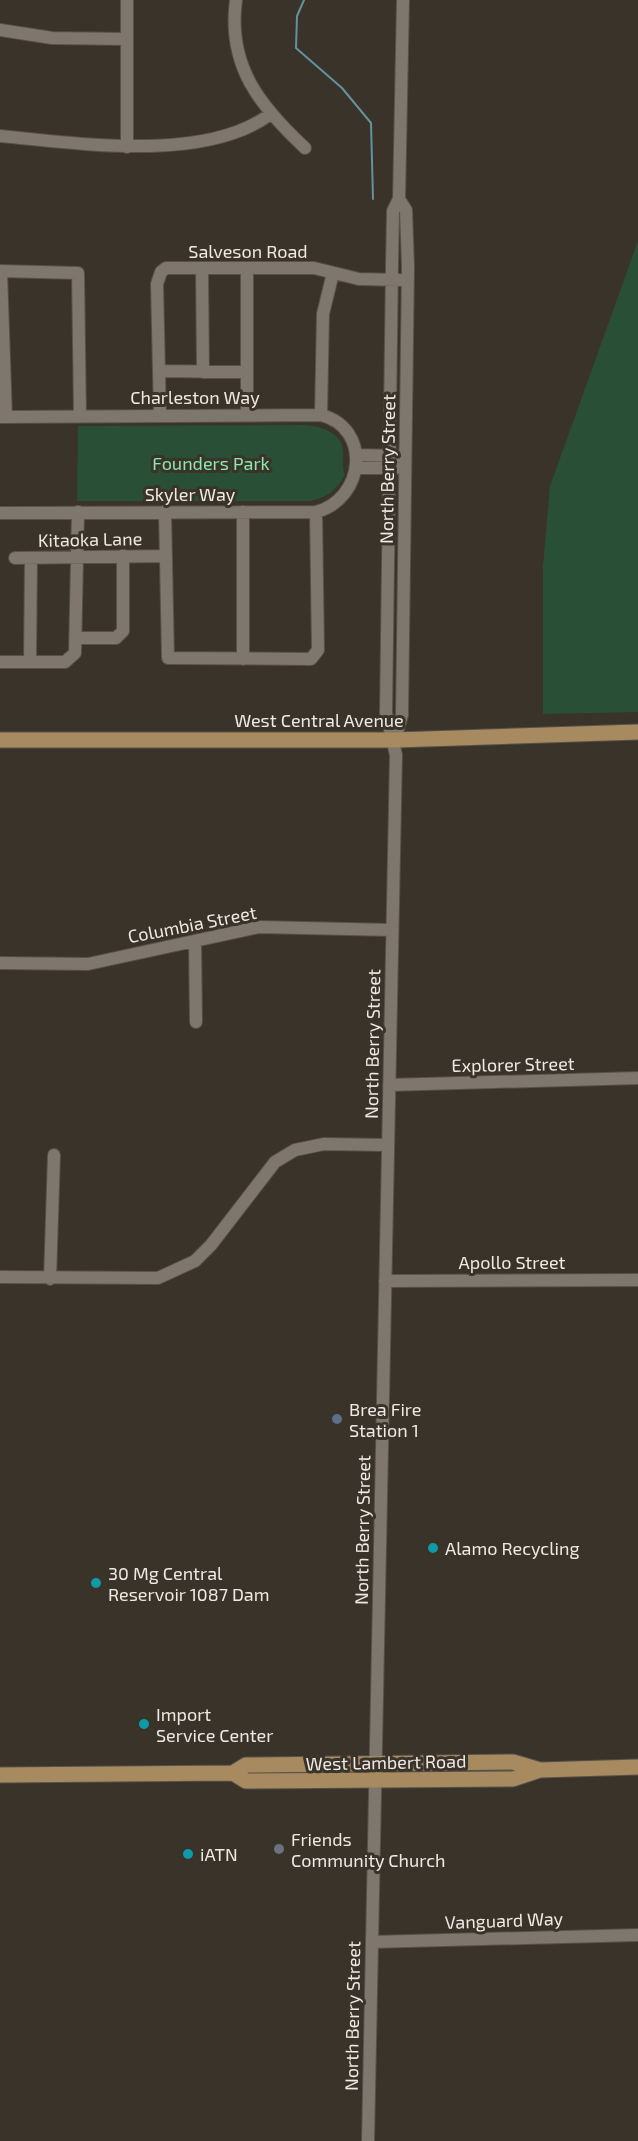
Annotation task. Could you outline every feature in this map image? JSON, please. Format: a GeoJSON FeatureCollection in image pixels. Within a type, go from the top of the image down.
{"type":"FeatureCollection","features":[{"type":"Feature","properties":{"kind":"main road","name":"West Central Avenue"},"geometry":{"type":"LineString","coordinates":[[0,740],[394,740],[638,732]]}},
{"type":"Feature","properties":{"kind":"main road","name":"West Lambert Road"},"geometry":{"type":"LineString","coordinates":[[0,1775],[233,1773],[246,1765],[513,1762],[540,1770]]}},
{"type":"Feature","properties":{"kind":"main road","name":"West Lambert Road"},"geometry":{"type":"LineString","coordinates":[[233,1773],[246,1781],[375,1782],[513,1779],[540,1770],[638,1767]]}},
{"type":"Feature","properties":{"kind":"street"},"geometry":{"type":"LineString","coordinates":[[127,0],[127,147]]}},
{"type":"Feature","properties":{"kind":"street"},"geometry":{"type":"LineString","coordinates":[[236,0],[234,34],[247,78],[269,115],[305,148]]}},
{"type":"Feature","properties":{"kind":"street","name":"North Berry Street"},"geometry":{"type":"LineString","coordinates":[[368,2141],[392,930],[394,740],[386,713],[393,211],[399,199],[403,0]]}},
{"type":"Feature","properties":{"kind":"street"},"geometry":{"type":"LineString","coordinates":[[0,30],[52,38],[126,39]]}},
{"type":"Feature","properties":{"kind":"street"},"geometry":{"type":"LineString","coordinates":[[0,136],[127,147],[219,137],[251,128],[269,115]]}},
{"type":"Feature","properties":{"kind":"street","name":"North Berry Street"},"geometry":{"type":"LineString","coordinates":[[394,740],[402,715],[407,280],[406,210],[399,199]]}},
{"type":"Feature","properties":{"kind":"street","name":"Salveson Road"},"geometry":{"type":"LineString","coordinates":[[159,371],[157,284],[161,272],[166,268],[314,268],[359,279],[407,280]]}},
{"type":"Feature","properties":{"kind":"street"},"geometry":{"type":"LineString","coordinates":[[246,268],[247,415]]}},
{"type":"Feature","properties":{"kind":"street"},"geometry":{"type":"LineString","coordinates":[[202,269],[203,372]]}},
{"type":"Feature","properties":{"kind":"street"},"geometry":{"type":"LineString","coordinates":[[3,417],[1,272],[78,273],[80,416]]}},
{"type":"Feature","properties":{"kind":"street"},"geometry":{"type":"LineString","coordinates":[[333,273],[323,314],[321,415],[334,420],[346,431],[356,461],[405,462]]}},
{"type":"Feature","properties":{"kind":"street"},"geometry":{"type":"LineString","coordinates":[[160,416],[159,371],[247,372]]}},
{"type":"Feature","properties":{"kind":"street","name":"Charleston Way"},"geometry":{"type":"LineString","coordinates":[[3,417],[321,415]]}},
{"type":"Feature","properties":{"kind":"street","name":"Skyler Way"},"geometry":{"type":"LineString","coordinates":[[0,513],[316,512],[330,507],[345,495],[354,481],[356,461]]}},
{"type":"Feature","properties":{"kind":"street"},"geometry":{"type":"LineString","coordinates":[[0,662],[65,662],[73,657],[77,638],[78,512]]}},
{"type":"Feature","properties":{"kind":"street"},"geometry":{"type":"LineString","coordinates":[[165,512],[168,658],[311,659],[318,650],[316,512]]}},
{"type":"Feature","properties":{"kind":"street"},"geometry":{"type":"LineString","coordinates":[[243,512],[243,659]]}},
{"type":"Feature","properties":{"kind":"street"},"geometry":{"type":"LineString","coordinates":[[77,638],[116,638],[123,631],[123,556]]}},
{"type":"Feature","properties":{"kind":"street","name":"Kitaoka Lane"},"geometry":{"type":"LineString","coordinates":[[15,558],[166,556]]}},
{"type":"Feature","properties":{"kind":"street"},"geometry":{"type":"LineString","coordinates":[[30,662],[31,558]]}},
{"type":"Feature","properties":{"kind":"street","name":"Columbia Street"},"geometry":{"type":"LineString","coordinates":[[0,963],[88,964],[259,927],[392,930]]}},
{"type":"Feature","properties":{"kind":"street"},"geometry":{"type":"LineString","coordinates":[[195,941],[195,1022]]}},
{"type":"Feature","properties":{"kind":"street","name":"Explorer Street"},"geometry":{"type":"LineString","coordinates":[[389,1085],[638,1078]]}},
{"type":"Feature","properties":{"kind":"street"},"geometry":{"type":"LineString","coordinates":[[0,1277],[158,1278],[195,1261],[212,1245],[275,1162],[295,1150],[324,1144],[387,1145]]}},
{"type":"Feature","properties":{"kind":"street"},"geometry":{"type":"LineString","coordinates":[[50,1279],[54,1155]]}},
{"type":"Feature","properties":{"kind":"street","name":"Apollo Street"},"geometry":{"type":"LineString","coordinates":[[385,1281],[638,1280]]}},
{"type":"Feature","properties":{"kind":"street","name":"Vanguard Way"},"geometry":{"type":"LineString","coordinates":[[372,1942],[638,1935]]}},
{"type":"Feature","properties":{"kind":"green space"},"geometry":{"type":"Polygon","coordinates":[[[638,241],[638,712],[543,714],[543,566],[550,486],[638,241]]]}},
{"type":"Feature","properties":{"kind":"green space","name":"Founders Park"},"geometry":{"type":"Polygon","coordinates":[[[305,425],[324,429],[339,439],[343,451],[345,475],[331,492],[311,501],[77,501],[78,426],[305,425]]]}},
{"type":"Feature","properties":{"kind":"waterway"},"geometry":{"type":"LineString","coordinates":[[304,0],[297,16],[296,48],[342,88],[371,123],[373,199]]}},
{"type":"Feature","properties":{"kind":"place","name":"Brea Fire Station 1"},"geometry":{"type":"Point","coordinates":[337,1419]}},
{"type":"Feature","properties":{"kind":"place","name":"Alamo Recycling"},"geometry":{"type":"Point","coordinates":[433,1548]}},
{"type":"Feature","properties":{"kind":"place","name":"30 Mg Central Reservoir 1087 Dam"},"geometry":{"type":"Point","coordinates":[96,1583]}},
{"type":"Feature","properties":{"kind":"place","name":"Import Service Center"},"geometry":{"type":"Point","coordinates":[144,1724]}},
{"type":"Feature","properties":{"kind":"place","name":"Friends Community Church"},"geometry":{"type":"Point","coordinates":[279,1849]}},
{"type":"Feature","properties":{"kind":"place","name":"iATN"},"geometry":{"type":"Point","coordinates":[188,1854]}}]}
